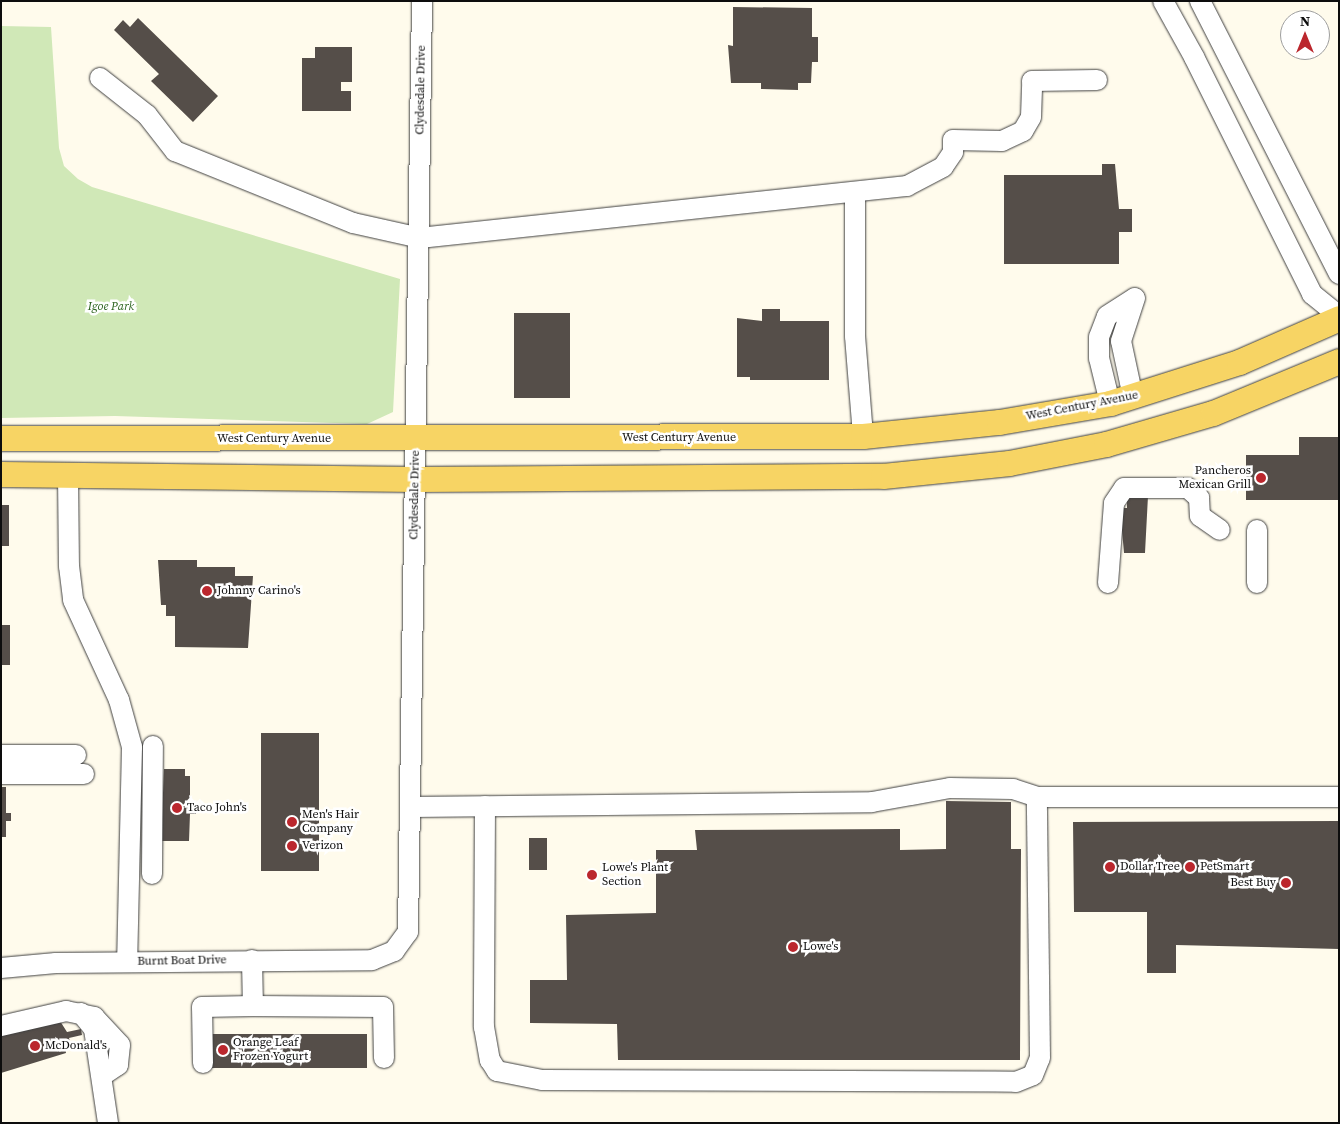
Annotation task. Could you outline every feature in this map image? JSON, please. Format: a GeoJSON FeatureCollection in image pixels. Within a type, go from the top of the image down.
{"type":"FeatureCollection","features":[{"type":"Feature","properties":{"kind":"main road","name":"West Century Avenue"},"geometry":{"type":"LineString","coordinates":[[1,438],[416,440],[863,436],[999,422],[1121,400],[1239,362],[1339,317]]}},
{"type":"Feature","properties":{"kind":"main road"},"geometry":{"type":"LineString","coordinates":[[1,474],[416,479],[883,476],[981,467],[1106,444],[1186,423],[1339,361]]}},
{"type":"Feature","properties":{"kind":"street","name":"Clydesdale Drive"},"geometry":{"type":"LineString","coordinates":[[364,960],[394,951],[408,932],[412,807],[422,1]]}},
{"type":"Feature","properties":{"kind":"street"},"geometry":{"type":"LineString","coordinates":[[1163,1],[1194,57],[1312,294],[1339,317]]}},
{"type":"Feature","properties":{"kind":"street"},"geometry":{"type":"LineString","coordinates":[[1200,1],[1339,274]]}},
{"type":"Feature","properties":{"kind":"street"},"geometry":{"type":"LineString","coordinates":[[100,78],[147,115],[175,151],[353,223],[420,238],[897,188],[926,179],[948,161],[953,140],[1002,141],[1016,137],[1031,117],[1032,80],[1097,80]]}},
{"type":"Feature","properties":{"kind":"street"},"geometry":{"type":"LineString","coordinates":[[855,193],[855,336],[863,436]]}},
{"type":"Feature","properties":{"kind":"street"},"geometry":{"type":"LineString","coordinates":[[68,476],[69,566],[73,600],[119,700],[132,747],[127,962]]}},
{"type":"Feature","properties":{"kind":"street"},"geometry":{"type":"LineString","coordinates":[[1108,584],[1114,503],[1124,488],[1188,488],[1199,498],[1200,516],[1220,530]]}},
{"type":"Feature","properties":{"kind":"street"},"geometry":{"type":"LineString","coordinates":[[1257,530],[1257,583]]}},
{"type":"Feature","properties":{"kind":"street"},"geometry":{"type":"LineString","coordinates":[[152,874],[153,746]]}},
{"type":"Feature","properties":{"kind":"street"},"geometry":{"type":"LineString","coordinates":[[1,755],[80,764]]}},
{"type":"Feature","properties":{"kind":"street"},"geometry":{"type":"LineString","coordinates":[[1,764],[80,764]]}},
{"type":"Feature","properties":{"kind":"street"},"geometry":{"type":"LineString","coordinates":[[1,774],[80,764]]}},
{"type":"Feature","properties":{"kind":"street"},"geometry":{"type":"LineString","coordinates":[[412,807],[872,802],[950,788],[1012,789],[1037,797],[1339,797]]}},
{"type":"Feature","properties":{"kind":"street"},"geometry":{"type":"LineString","coordinates":[[485,806],[484,1027],[490,1060],[497,1070],[542,1080],[1016,1082],[1033,1075],[1040,1058],[1037,797]]}},
{"type":"Feature","properties":{"kind":"street"},"geometry":{"type":"LineString","coordinates":[[252,960],[253,1006]]}},
{"type":"Feature","properties":{"kind":"street","name":"Burnt Boat Drive"},"geometry":{"type":"LineString","coordinates":[[1,968],[127,962],[364,960]]}},
{"type":"Feature","properties":{"kind":"street"},"geometry":{"type":"LineString","coordinates":[[203,1063],[202,1007],[383,1007],[384,1058]]}},
{"type":"Feature","properties":{"kind":"street"},"geometry":{"type":"LineString","coordinates":[[1,1026],[66,1011],[80,1012],[100,1021],[120,1045],[118,1066],[103,1075],[108,1123]]}},
{"type":"Feature","properties":{"kind":"green space","name":"Igoe Park"},"geometry":{"type":"Polygon","coordinates":[[[1,26],[51,27],[59,148],[64,166],[78,179],[92,187],[400,279],[393,412],[367,424],[115,416],[1,418],[1,26]]]}},
{"type":"Feature","properties":{"kind":"building"},"geometry":{"type":"Polygon","coordinates":[[[733,7],[812,8],[812,37],[818,37],[818,62],[812,62],[811,83],[798,83],[798,90],[761,89],[761,83],[731,83],[728,45],[733,46],[733,7]]]}},
{"type":"Feature","properties":{"kind":"building"},"geometry":{"type":"Polygon","coordinates":[[[138,18],[218,96],[193,122],[151,81],[159,74],[114,30],[123,20],[130,27],[138,18]]]}},
{"type":"Feature","properties":{"kind":"building"},"geometry":{"type":"Polygon","coordinates":[[[315,47],[352,47],[352,82],[341,82],[341,91],[351,91],[351,111],[302,111],[302,58],[315,58],[315,47]]]}},
{"type":"Feature","properties":{"kind":"building"},"geometry":{"type":"Polygon","coordinates":[[[1102,164],[1115,164],[1119,209],[1132,209],[1132,232],[1119,232],[1119,264],[1004,264],[1004,175],[1102,175],[1102,164]]]}},
{"type":"Feature","properties":{"kind":"building"},"geometry":{"type":"Polygon","coordinates":[[[762,309],[780,309],[780,321],[829,321],[829,380],[750,380],[750,377],[737,377],[737,318],[762,321],[762,309]]]}},
{"type":"Feature","properties":{"kind":"building"},"geometry":{"type":"Polygon","coordinates":[[[514,313],[570,313],[570,398],[514,398],[514,313]]]}},
{"type":"Feature","properties":{"kind":"building"},"geometry":{"type":"Polygon","coordinates":[[[1299,437],[1339,437],[1339,500],[1246,500],[1246,455],[1299,455],[1299,437]]]}},
{"type":"Feature","properties":{"kind":"building"},"geometry":{"type":"Polygon","coordinates":[[[1127,496],[1148,496],[1145,553],[1124,553],[1120,508],[1127,508],[1127,496]]]}},
{"type":"Feature","properties":{"kind":"building"},"geometry":{"type":"Polygon","coordinates":[[[1,505],[9,505],[9,546],[1,546],[1,505]]]}},
{"type":"Feature","properties":{"kind":"building","name":"Johnny Carino's"},"geometry":{"type":"Polygon","coordinates":[[[158,560],[197,560],[197,567],[235,567],[235,576],[253,576],[248,648],[175,647],[175,616],[166,616],[166,605],[161,605],[158,560]]]}},
{"type":"Feature","properties":{"kind":"building"},"geometry":{"type":"Polygon","coordinates":[[[1,625],[10,625],[10,665],[1,665],[1,625]]]}},
{"type":"Feature","properties":{"kind":"building"},"geometry":{"type":"Polygon","coordinates":[[[261,733],[319,733],[319,871],[261,871],[261,733]]]}},
{"type":"Feature","properties":{"kind":"building","name":"Taco John's"},"geometry":{"type":"Polygon","coordinates":[[[164,769],[185,769],[185,776],[190,776],[190,804],[196,804],[196,814],[190,814],[189,841],[161,841],[164,769]]]}},
{"type":"Feature","properties":{"kind":"building"},"geometry":{"type":"Polygon","coordinates":[[[1,787],[6,787],[6,813],[11,813],[11,821],[6,821],[6,837],[1,837],[1,787]]]}},
{"type":"Feature","properties":{"kind":"building","name":"Lowe's"},"geometry":{"type":"Polygon","coordinates":[[[946,801],[1011,802],[1011,849],[1021,849],[1020,1060],[618,1060],[617,1024],[530,1023],[530,980],[567,980],[566,915],[656,913],[656,850],[697,850],[695,830],[900,829],[900,850],[946,849],[946,801]]]}},
{"type":"Feature","properties":{"kind":"building"},"geometry":{"type":"Polygon","coordinates":[[[1339,821],[1339,949],[1176,945],[1176,973],[1147,973],[1147,912],[1074,912],[1073,822],[1339,821]]]}},
{"type":"Feature","properties":{"kind":"building"},"geometry":{"type":"Polygon","coordinates":[[[529,838],[547,838],[547,870],[529,870],[529,838]]]}},
{"type":"Feature","properties":{"kind":"building","name":"McDonald's"},"geometry":{"type":"Polygon","coordinates":[[[60,1021],[67,1032],[81,1029],[82,1035],[69,1038],[71,1046],[65,1047],[66,1053],[1,1073],[1,1031],[60,1021]]]}},
{"type":"Feature","properties":{"kind":"building"},"geometry":{"type":"Polygon","coordinates":[[[212,1034],[367,1034],[367,1068],[212,1068],[212,1034]]]}},
{"type":"Feature","properties":{"kind":"place","name":"Pancheros Mexican Grill"},"geometry":{"type":"Point","coordinates":[1261,478]}},
{"type":"Feature","properties":{"kind":"place","name":"Johnny Carino's"},"geometry":{"type":"Point","coordinates":[207,591]}},
{"type":"Feature","properties":{"kind":"place","name":"Taco John's"},"geometry":{"type":"Point","coordinates":[177,808]}},
{"type":"Feature","properties":{"kind":"place","name":"Men's Hair Company"},"geometry":{"type":"Point","coordinates":[292,822]}},
{"type":"Feature","properties":{"kind":"place","name":"Verizon"},"geometry":{"type":"Point","coordinates":[292,846]}},
{"type":"Feature","properties":{"kind":"place","name":"Dollar Tree"},"geometry":{"type":"Point","coordinates":[1110,867]}},
{"type":"Feature","properties":{"kind":"place","name":"PetSmart"},"geometry":{"type":"Point","coordinates":[1190,867]}},
{"type":"Feature","properties":{"kind":"place","name":"Lowe's Plant Section"},"geometry":{"type":"Point","coordinates":[592,875]}},
{"type":"Feature","properties":{"kind":"place","name":"Best Buy"},"geometry":{"type":"Point","coordinates":[1286,883]}},
{"type":"Feature","properties":{"kind":"place","name":"Lowe's"},"geometry":{"type":"Point","coordinates":[793,947]}},
{"type":"Feature","properties":{"kind":"place","name":"McDonald's"},"geometry":{"type":"Point","coordinates":[35,1046]}},
{"type":"Feature","properties":{"kind":"place","name":"Orange Leaf Frozen Yogurt"},"geometry":{"type":"Point","coordinates":[223,1050]}}]}
